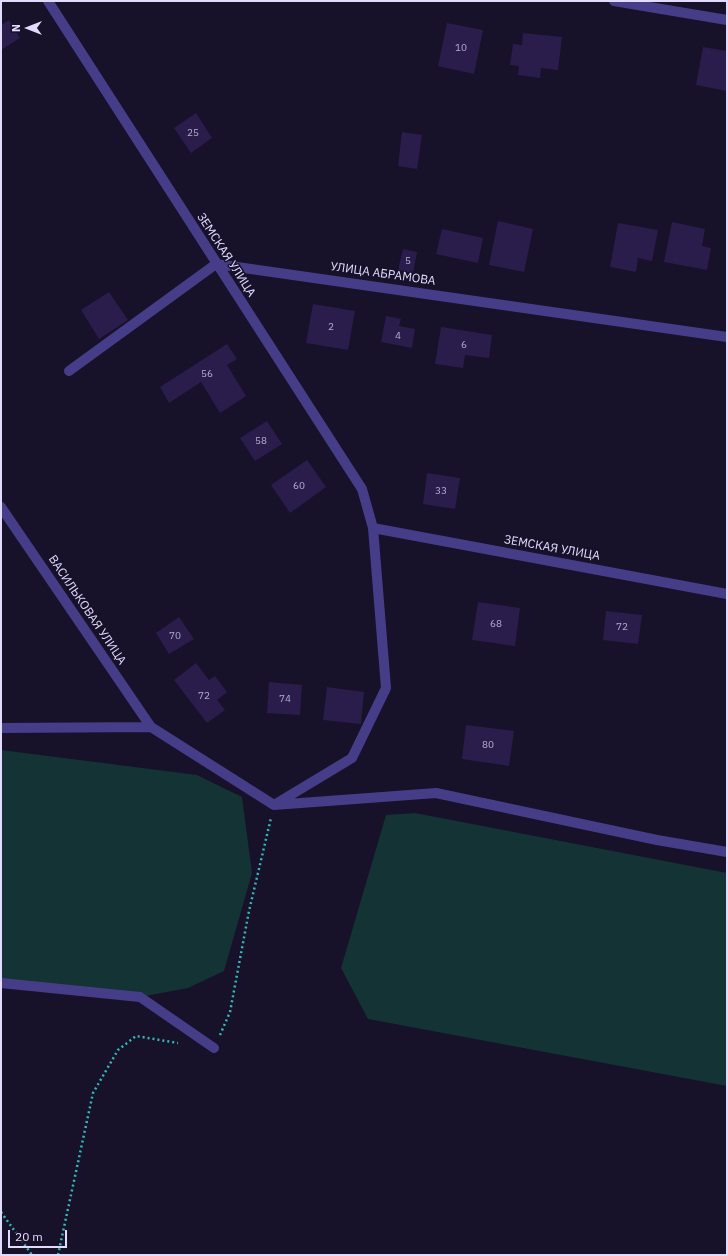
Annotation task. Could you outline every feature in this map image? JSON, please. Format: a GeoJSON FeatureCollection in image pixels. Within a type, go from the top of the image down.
{"type":"FeatureCollection","features":[{"type":"Feature","properties":{"kind":"street","name":"ЗЕМСКАЯ УЛИЦА"},"geometry":{"type":"LineString","coordinates":[[48,1],[362,489],[372,528],[386,688],[352,758],[274,805]]}},
{"type":"Feature","properties":{"kind":"street"},"geometry":{"type":"LineString","coordinates":[[614,1],[727,20]]}},
{"type":"Feature","properties":{"kind":"street","name":"УЛИЦА АБРАМОВА"},"geometry":{"type":"LineString","coordinates":[[216,264],[727,337]]}},
{"type":"Feature","properties":{"kind":"street"},"geometry":{"type":"LineString","coordinates":[[69,371],[216,264]]}},
{"type":"Feature","properties":{"kind":"street","name":"ВАСИЛЬКОВАЯ УЛИЦА"},"geometry":{"type":"LineString","coordinates":[[1,507],[151,727]]}},
{"type":"Feature","properties":{"kind":"street","name":"ЗЕМСКАЯ УЛИЦА"},"geometry":{"type":"LineString","coordinates":[[372,528],[727,594]]}},
{"type":"Feature","properties":{"kind":"street"},"geometry":{"type":"LineString","coordinates":[[1,728],[151,727],[274,805],[436,793],[657,840],[727,852]]}},
{"type":"Feature","properties":{"kind":"street"},"geometry":{"type":"LineString","coordinates":[[1,983],[140,997],[214,1048]]}},
{"type":"Feature","properties":{"kind":"path"},"geometry":{"type":"LineString","coordinates":[[1,1212],[32,1255]]}},
{"type":"Feature","properties":{"kind":"green space"},"geometry":{"type":"Polygon","coordinates":[[[1,750],[197,775],[242,797],[252,873],[224,971],[188,988],[140,997],[1,983],[1,750]]]}},
{"type":"Feature","properties":{"kind":"green space"},"geometry":{"type":"Polygon","coordinates":[[[415,813],[727,873],[727,1086],[368,1019],[341,968],[386,815],[415,813]]]}},
{"type":"Feature","properties":{"kind":"building"},"geometry":{"type":"Polygon","coordinates":[[[9,20],[20,38],[1,50],[1,25],[9,20]]]}},
{"type":"Feature","properties":{"kind":"building"},"geometry":{"type":"Polygon","coordinates":[[[447,23],[483,30],[474,74],[438,66],[447,23]]]}},
{"type":"Feature","properties":{"kind":"building"},"geometry":{"type":"Polygon","coordinates":[[[523,33],[562,37],[558,70],[541,68],[540,78],[518,75],[519,66],[510,65],[513,44],[522,45],[523,33]]]}},
{"type":"Feature","properties":{"kind":"building"},"geometry":{"type":"Polygon","coordinates":[[[703,47],[727,51],[727,91],[696,85],[703,47]]]}},
{"type":"Feature","properties":{"kind":"building"},"geometry":{"type":"Polygon","coordinates":[[[196,113],[212,138],[191,153],[174,128],[196,113]]]}},
{"type":"Feature","properties":{"kind":"building"},"geometry":{"type":"Polygon","coordinates":[[[402,132],[422,135],[417,169],[398,166],[402,132]]]}},
{"type":"Feature","properties":{"kind":"building"},"geometry":{"type":"Polygon","coordinates":[[[498,221],[533,229],[524,272],[489,265],[498,221]]]}},
{"type":"Feature","properties":{"kind":"building"},"geometry":{"type":"Polygon","coordinates":[[[672,222],[705,229],[702,246],[711,248],[707,270],[664,262],[672,222]]]}},
{"type":"Feature","properties":{"kind":"building"},"geometry":{"type":"Polygon","coordinates":[[[618,223],[658,230],[652,261],[638,258],[636,272],[610,267],[618,223]]]}},
{"type":"Feature","properties":{"kind":"building"},"geometry":{"type":"Polygon","coordinates":[[[442,229],[483,238],[478,263],[436,254],[442,229]]]}},
{"type":"Feature","properties":{"kind":"building"},"geometry":{"type":"Polygon","coordinates":[[[403,249],[417,252],[413,273],[398,270],[403,249]]]}},
{"type":"Feature","properties":{"kind":"building"},"geometry":{"type":"Polygon","coordinates":[[[109,292],[128,320],[99,339],[81,310],[109,292]]]}},
{"type":"Feature","properties":{"kind":"building"},"geometry":{"type":"Polygon","coordinates":[[[313,304],[355,311],[348,350],[306,343],[313,304]]]}},
{"type":"Feature","properties":{"kind":"building"},"geometry":{"type":"Polygon","coordinates":[[[386,316],[401,319],[399,326],[415,329],[412,348],[381,342],[386,316]]]}},
{"type":"Feature","properties":{"kind":"building"},"geometry":{"type":"Polygon","coordinates":[[[441,327],[492,335],[489,358],[465,355],[463,368],[435,364],[441,327]]]}},
{"type":"Feature","properties":{"kind":"building"},"geometry":{"type":"Polygon","coordinates":[[[227,344],[237,359],[227,365],[246,396],[220,413],[201,382],[169,403],[160,387],[227,344]]]}},
{"type":"Feature","properties":{"kind":"building"},"geometry":{"type":"Polygon","coordinates":[[[267,421],[282,444],[255,461],[240,438],[267,421]]]}},
{"type":"Feature","properties":{"kind":"building"},"geometry":{"type":"Polygon","coordinates":[[[307,460],[326,487],[290,513],[271,485],[307,460]]]}},
{"type":"Feature","properties":{"kind":"building"},"geometry":{"type":"Polygon","coordinates":[[[427,473],[460,478],[455,509],[423,504],[427,473]]]}},
{"type":"Feature","properties":{"kind":"building"},"geometry":{"type":"Polygon","coordinates":[[[478,602],[520,608],[515,646],[472,640],[478,602]]]}},
{"type":"Feature","properties":{"kind":"building"},"geometry":{"type":"Polygon","coordinates":[[[606,611],[642,615],[638,644],[603,640],[606,611]]]}},
{"type":"Feature","properties":{"kind":"building"},"geometry":{"type":"Polygon","coordinates":[[[179,617],[194,639],[169,654],[156,633],[179,617]]]}},
{"type":"Feature","properties":{"kind":"building"},"geometry":{"type":"Polygon","coordinates":[[[196,663],[209,680],[215,676],[227,692],[217,700],[225,710],[207,723],[174,680],[196,663]]]}},
{"type":"Feature","properties":{"kind":"building"},"geometry":{"type":"Polygon","coordinates":[[[269,682],[302,685],[300,715],[267,713],[269,682]]]}},
{"type":"Feature","properties":{"kind":"building"},"geometry":{"type":"Polygon","coordinates":[[[327,687],[364,692],[361,724],[323,720],[327,687]]]}},
{"type":"Feature","properties":{"kind":"building"},"geometry":{"type":"Polygon","coordinates":[[[466,725],[514,731],[509,766],[462,759],[466,725]]]}}]}
